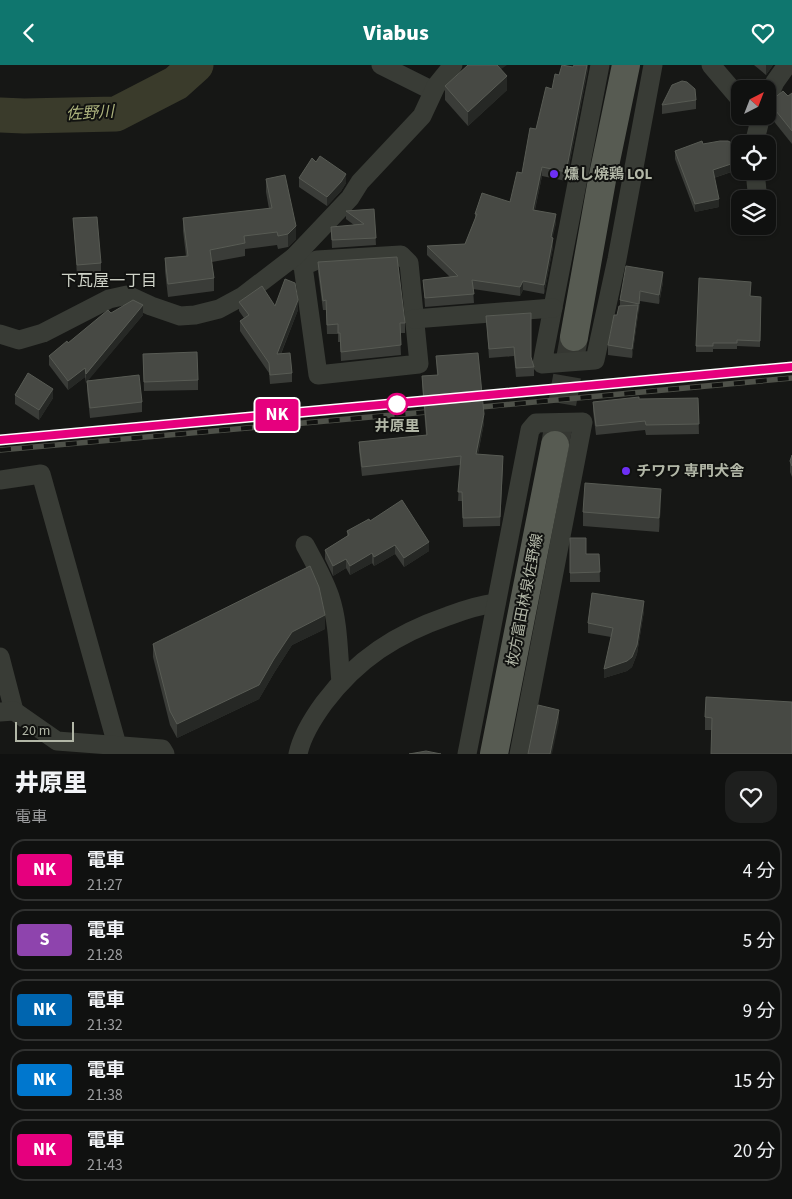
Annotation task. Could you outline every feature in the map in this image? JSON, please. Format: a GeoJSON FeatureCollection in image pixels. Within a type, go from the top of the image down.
{"type":"FeatureCollection","features":[{"type":"Feature","properties":{"kind":"main road"},"geometry":{"type":"LineString","coordinates":[[574,337],[600,190],[626,65]]}},
{"type":"Feature","properties":{"kind":"main road","name":"枚方富田林泉佐野線"},"geometry":{"type":"LineString","coordinates":[[494,754],[555,445]]}},
{"type":"Feature","properties":{"kind":"street"},"geometry":{"type":"LineString","coordinates":[[381,65],[434,91]]}},
{"type":"Feature","properties":{"kind":"street"},"geometry":{"type":"LineString","coordinates":[[0,334],[19,340],[43,333],[109,299],[127,295],[180,316],[219,309],[243,296],[299,261],[350,198],[360,182],[422,116],[434,91],[453,65]]}},
{"type":"Feature","properties":{"kind":"street"},"geometry":{"type":"LineString","coordinates":[[600,65],[542,364],[595,360],[653,65]]}},
{"type":"Feature","properties":{"kind":"street"},"geometry":{"type":"LineString","coordinates":[[711,65],[731,88]]}},
{"type":"Feature","properties":{"kind":"street"},"geometry":{"type":"LineString","coordinates":[[776,81],[788,65]]}},
{"type":"Feature","properties":{"kind":"street"},"geometry":{"type":"LineString","coordinates":[[401,255],[409,263],[419,364],[318,375],[299,261],[401,255]]}},
{"type":"Feature","properties":{"kind":"street"},"geometry":{"type":"LineString","coordinates":[[414,319],[553,308]]}},
{"type":"Feature","properties":{"kind":"street"},"geometry":{"type":"LineString","coordinates":[[467,754],[530,430],[536,423],[583,422],[519,754]]}},
{"type":"Feature","properties":{"kind":"street"},"geometry":{"type":"LineString","coordinates":[[0,480],[42,474],[117,745]]}},
{"type":"Feature","properties":{"kind":"street"},"geometry":{"type":"LineString","coordinates":[[305,545],[322,576],[331,598],[341,682]]}},
{"type":"Feature","properties":{"kind":"street"},"geometry":{"type":"LineString","coordinates":[[298,754],[313,719],[341,682],[382,647],[425,624],[480,604],[496,603]]}},
{"type":"Feature","properties":{"kind":"street"},"geometry":{"type":"LineString","coordinates":[[0,657],[7,711],[57,741],[162,749],[165,754]]}},
{"type":"Feature","properties":{"kind":"building"},"geometry":{"type":"Polygon","coordinates":[[[468,65],[497,65],[507,76],[468,112],[445,86],[468,65]]]}},
{"type":"Feature","properties":{"kind":"building"},"geometry":{"type":"Polygon","coordinates":[[[562,65],[573,67],[574,65],[587,65],[566,172],[542,167],[533,210],[556,214],[544,285],[523,281],[520,287],[472,280],[474,294],[425,298],[423,280],[458,276],[427,246],[465,244],[477,214],[475,214],[482,193],[510,202],[517,172],[522,173],[530,128],[536,129],[546,87],[552,89],[555,74],[559,75],[562,65]]]}},
{"type":"Feature","properties":{"kind":"building"},"geometry":{"type":"Polygon","coordinates":[[[682,81],[687,82],[695,89],[696,100],[662,105],[672,85],[682,81]]]}},
{"type":"Feature","properties":{"kind":"building"},"geometry":{"type":"Polygon","coordinates":[[[783,91],[788,96],[792,93],[792,131],[776,111],[776,97],[783,91]]]}},
{"type":"Feature","properties":{"kind":"building"},"geometry":{"type":"Polygon","coordinates":[[[702,141],[703,144],[720,141],[731,142],[731,164],[713,170],[719,199],[695,204],[675,151],[702,141]]]}},
{"type":"Feature","properties":{"kind":"building"},"geometry":{"type":"Polygon","coordinates":[[[320,156],[346,174],[327,197],[299,178],[312,158],[316,162],[320,156]]]}},
{"type":"Feature","properties":{"kind":"building"},"geometry":{"type":"Polygon","coordinates":[[[285,175],[296,226],[288,234],[278,236],[277,232],[244,236],[245,243],[210,250],[214,278],[168,284],[165,258],[188,256],[183,218],[272,208],[266,179],[285,175]]]}},
{"type":"Feature","properties":{"kind":"building"},"geometry":{"type":"Polygon","coordinates":[[[374,209],[376,238],[332,240],[331,227],[364,224],[346,211],[374,209]]]}},
{"type":"Feature","properties":{"kind":"building"},"geometry":{"type":"Polygon","coordinates":[[[97,217],[101,263],[77,265],[73,218],[97,217]]]}},
{"type":"Feature","properties":{"kind":"building"},"geometry":{"type":"Polygon","coordinates":[[[397,257],[405,323],[400,323],[401,345],[341,352],[338,324],[327,325],[326,300],[323,301],[318,262],[397,257]]]}},
{"type":"Feature","properties":{"kind":"building"},"geometry":{"type":"Polygon","coordinates":[[[626,266],[663,272],[659,295],[640,291],[639,304],[620,300],[626,266]]]}},
{"type":"Feature","properties":{"kind":"building"},"geometry":{"type":"Polygon","coordinates":[[[699,278],[751,282],[750,296],[761,297],[760,341],[737,340],[737,343],[713,343],[713,346],[696,346],[699,278]]]}},
{"type":"Feature","properties":{"kind":"building"},"geometry":{"type":"Polygon","coordinates":[[[285,279],[295,283],[298,300],[277,354],[290,353],[292,373],[270,375],[269,363],[240,321],[249,315],[239,302],[262,286],[275,306],[285,279]]]}},
{"type":"Feature","properties":{"kind":"building"},"geometry":{"type":"Polygon","coordinates":[[[133,300],[143,305],[86,374],[85,368],[68,381],[49,356],[108,310],[111,313],[133,300]]]}},
{"type":"Feature","properties":{"kind":"building"},"geometry":{"type":"Polygon","coordinates":[[[638,305],[632,349],[608,345],[614,315],[617,315],[619,306],[638,305]]]}},
{"type":"Feature","properties":{"kind":"building"},"geometry":{"type":"Polygon","coordinates":[[[531,313],[531,357],[534,367],[516,368],[514,347],[489,349],[486,316],[531,313]]]}},
{"type":"Feature","properties":{"kind":"building"},"geometry":{"type":"Polygon","coordinates":[[[197,352],[198,380],[144,382],[143,354],[197,352]]]}},
{"type":"Feature","properties":{"kind":"building"},"geometry":{"type":"Polygon","coordinates":[[[478,353],[484,414],[476,454],[503,456],[500,517],[463,518],[462,492],[458,492],[461,456],[362,467],[359,442],[427,435],[422,376],[438,375],[436,356],[478,353]]]}},
{"type":"Feature","properties":{"kind":"building"},"geometry":{"type":"Polygon","coordinates":[[[28,373],[53,389],[39,410],[15,395],[28,373]]]}},
{"type":"Feature","properties":{"kind":"building"},"geometry":{"type":"Polygon","coordinates":[[[139,375],[142,402],[90,408],[87,381],[139,375]]]}},
{"type":"Feature","properties":{"kind":"building"},"geometry":{"type":"Polygon","coordinates":[[[639,397],[639,399],[698,398],[699,424],[646,425],[645,421],[596,426],[593,402],[639,397]]]}},
{"type":"Feature","properties":{"kind":"building"},"geometry":{"type":"Polygon","coordinates":[[[585,483],[661,489],[659,518],[583,512],[585,483]]]}},
{"type":"Feature","properties":{"kind":"building"},"geometry":{"type":"Polygon","coordinates":[[[402,500],[429,542],[404,558],[395,545],[374,557],[372,553],[350,566],[346,559],[333,566],[325,550],[349,535],[347,531],[369,519],[370,521],[402,500]]]}},
{"type":"Feature","properties":{"kind":"building"},"geometry":{"type":"Polygon","coordinates":[[[570,538],[586,538],[586,554],[599,554],[600,572],[570,573],[570,538]]]}},
{"type":"Feature","properties":{"kind":"building"},"geometry":{"type":"Polygon","coordinates":[[[310,566],[319,587],[325,615],[292,632],[259,685],[177,724],[170,711],[153,644],[310,566]]]}},
{"type":"Feature","properties":{"kind":"building"},"geometry":{"type":"Polygon","coordinates":[[[592,593],[644,601],[637,645],[632,657],[627,661],[604,669],[613,628],[588,623],[592,593]]]}},
{"type":"Feature","properties":{"kind":"building"},"geometry":{"type":"Polygon","coordinates":[[[706,697],[792,702],[792,754],[711,754],[712,718],[705,717],[706,697]]]}},
{"type":"Feature","properties":{"kind":"building"},"geometry":{"type":"Polygon","coordinates":[[[538,705],[559,710],[550,754],[528,754],[538,705]]]}},
{"type":"Feature","properties":{"kind":"building"},"geometry":{"type":"Polygon","coordinates":[[[426,751],[441,754],[409,754],[426,751]]]}},
{"type":"Feature","properties":{"kind":"waterway","name":"佐野川"},"geometry":{"type":"LineString","coordinates":[[0,115],[116,114],[176,83],[196,65]]}},
{"type":"Feature","properties":{"kind":"tunnel"},"geometry":{"type":"LineString","coordinates":[[555,445],[574,337]]}},
{"type":"Feature","properties":{"kind":"railway"},"geometry":{"type":"LineString","coordinates":[[468,397],[792,367]]}},
{"type":"Feature","properties":{"kind":"railway"},"geometry":{"type":"LineString","coordinates":[[471,408],[792,378]]}},
{"type":"Feature","properties":{"kind":"railway"},"geometry":{"type":"LineString","coordinates":[[0,440],[436,400]]}},
{"type":"Feature","properties":{"kind":"railway"},"geometry":{"type":"LineString","coordinates":[[0,450],[438,411]]}},
{"type":"Feature","properties":{"kind":"train","name":"NK"},"geometry":{"type":"LineString","coordinates":[[0,440],[792,367]]}},
{"type":"Feature","properties":{"kind":"place","name":"燻し焼鶏 LOL"},"geometry":{"type":"Point","coordinates":[554,174]}},
{"type":"Feature","properties":{"kind":"place","name":"井原里"},"geometry":{"type":"Point","coordinates":[397,404]}},
{"type":"Feature","properties":{"kind":"place","name":"チワワ 専門犬舎"},"geometry":{"type":"Point","coordinates":[626,471]}},
{"type":"Feature","properties":{"kind":"district","name":"下瓦屋一丁目"},"geometry":{"type":"Point","coordinates":[109,281]}}]}
